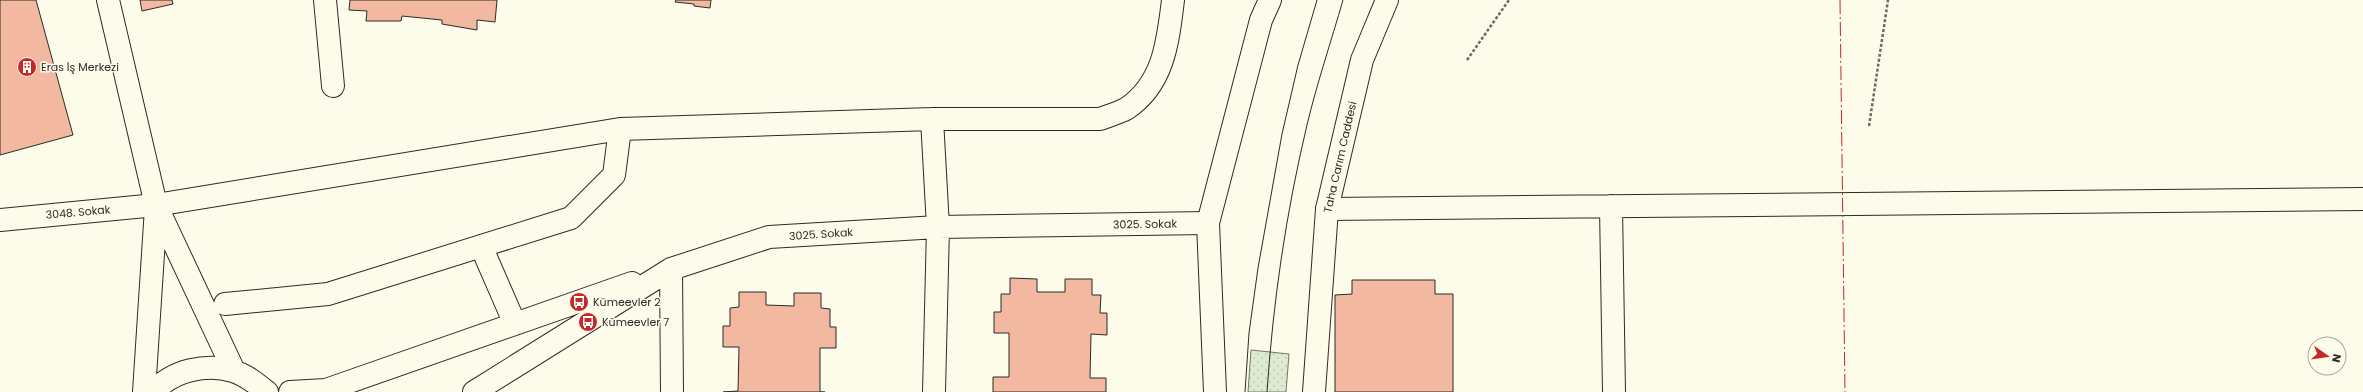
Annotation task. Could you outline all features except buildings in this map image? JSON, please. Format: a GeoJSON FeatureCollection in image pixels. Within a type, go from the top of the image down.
{"type":"FeatureCollection","features":[{"type":"Feature","properties":{"kind":"street"},"geometry":{"type":"LineString","coordinates":[[108,0],[156,205],[234,371]]}},
{"type":"Feature","properties":{"kind":"street"},"geometry":{"type":"LineString","coordinates":[[325,0],[333,86]]}},
{"type":"Feature","properties":{"kind":"street","name":"3048. Sokak"},"geometry":{"type":"LineString","coordinates":[[0,220],[156,205],[620,129],[932,119],[1100,119],[1125,109],[1146,92],[1161,69],[1167,42],[1173,0]]}},
{"type":"Feature","properties":{"kind":"street"},"geometry":{"type":"LineString","coordinates":[[1215,392],[1208,223],[1261,20],[1270,0]]}},
{"type":"Feature","properties":{"kind":"street","name":"Taha Carım Caddesi"},"geometry":{"type":"LineString","coordinates":[[1314,392],[1327,209],[1362,60],[1387,0]]}},
{"type":"Feature","properties":{"kind":"street"},"geometry":{"type":"LineString","coordinates":[[932,119],[938,227],[934,392]]}},
{"type":"Feature","properties":{"kind":"street"},"geometry":{"type":"LineString","coordinates":[[225,304],[328,294],[571,218],[614,175],[620,129]]}},
{"type":"Feature","properties":{"kind":"street"},"geometry":{"type":"LineString","coordinates":[[1327,209],[2363,198]]}},
{"type":"Feature","properties":{"kind":"street"},"geometry":{"type":"LineString","coordinates":[[144,392],[156,205]]}},
{"type":"Feature","properties":{"kind":"street"},"geometry":{"type":"LineString","coordinates":[[1611,206],[1614,392]]}},
{"type":"Feature","properties":{"kind":"street","name":"3025. Sokak"},"geometry":{"type":"LineString","coordinates":[[474,392],[671,270],[768,237],[938,227],[1208,223]]}},
{"type":"Feature","properties":{"kind":"street"},"geometry":{"type":"LineString","coordinates":[[481,246],[515,324]]}},
{"type":"Feature","properties":{"kind":"street"},"geometry":{"type":"LineString","coordinates":[[290,392],[326,390],[671,270],[672,392]]}},
{"type":"Feature","properties":{"kind":"street"},"geometry":{"type":"LineString","coordinates":[[154,392],[174,377],[193,369],[214,367],[234,371],[253,380],[267,392]]}},
{"type":"Feature","properties":{"kind":"path"},"geometry":{"type":"LineString","coordinates":[[1466,60],[1509,0]]}},
{"type":"Feature","properties":{"kind":"path"},"geometry":{"type":"LineString","coordinates":[[1869,126],[1888,0]]}},
{"type":"Feature","properties":{"kind":"green space"},"geometry":{"type":"Polygon","coordinates":[[[1251,350],[1289,354],[1286,392],[1248,392],[1251,350]]]}},
{"type":"Feature","properties":{"kind":"tram line"},"geometry":{"type":"LineString","coordinates":[[1245,392],[1249,333],[1258,268],[1282,134],[1298,65],[1317,0]]}},
{"type":"Feature","properties":{"kind":"tram line"},"geometry":{"type":"LineString","coordinates":[[1267,392],[1281,258],[1299,158],[1311,109],[1343,0]]}},
{"type":"Feature","properties":{"kind":"power"},"geometry":{"type":"LineString","coordinates":[[1840,0],[1845,392]]}},
{"type":"Feature","properties":{"kind":"place","name":"Eras İş Merkezi"},"geometry":{"type":"Point","coordinates":[27,67]}},
{"type":"Feature","properties":{"kind":"place","name":"Kümeevler 2"},"geometry":{"type":"Point","coordinates":[579,302]}},
{"type":"Feature","properties":{"kind":"place","name":"Kümeevler 7"},"geometry":{"type":"Point","coordinates":[588,322]}}]}
